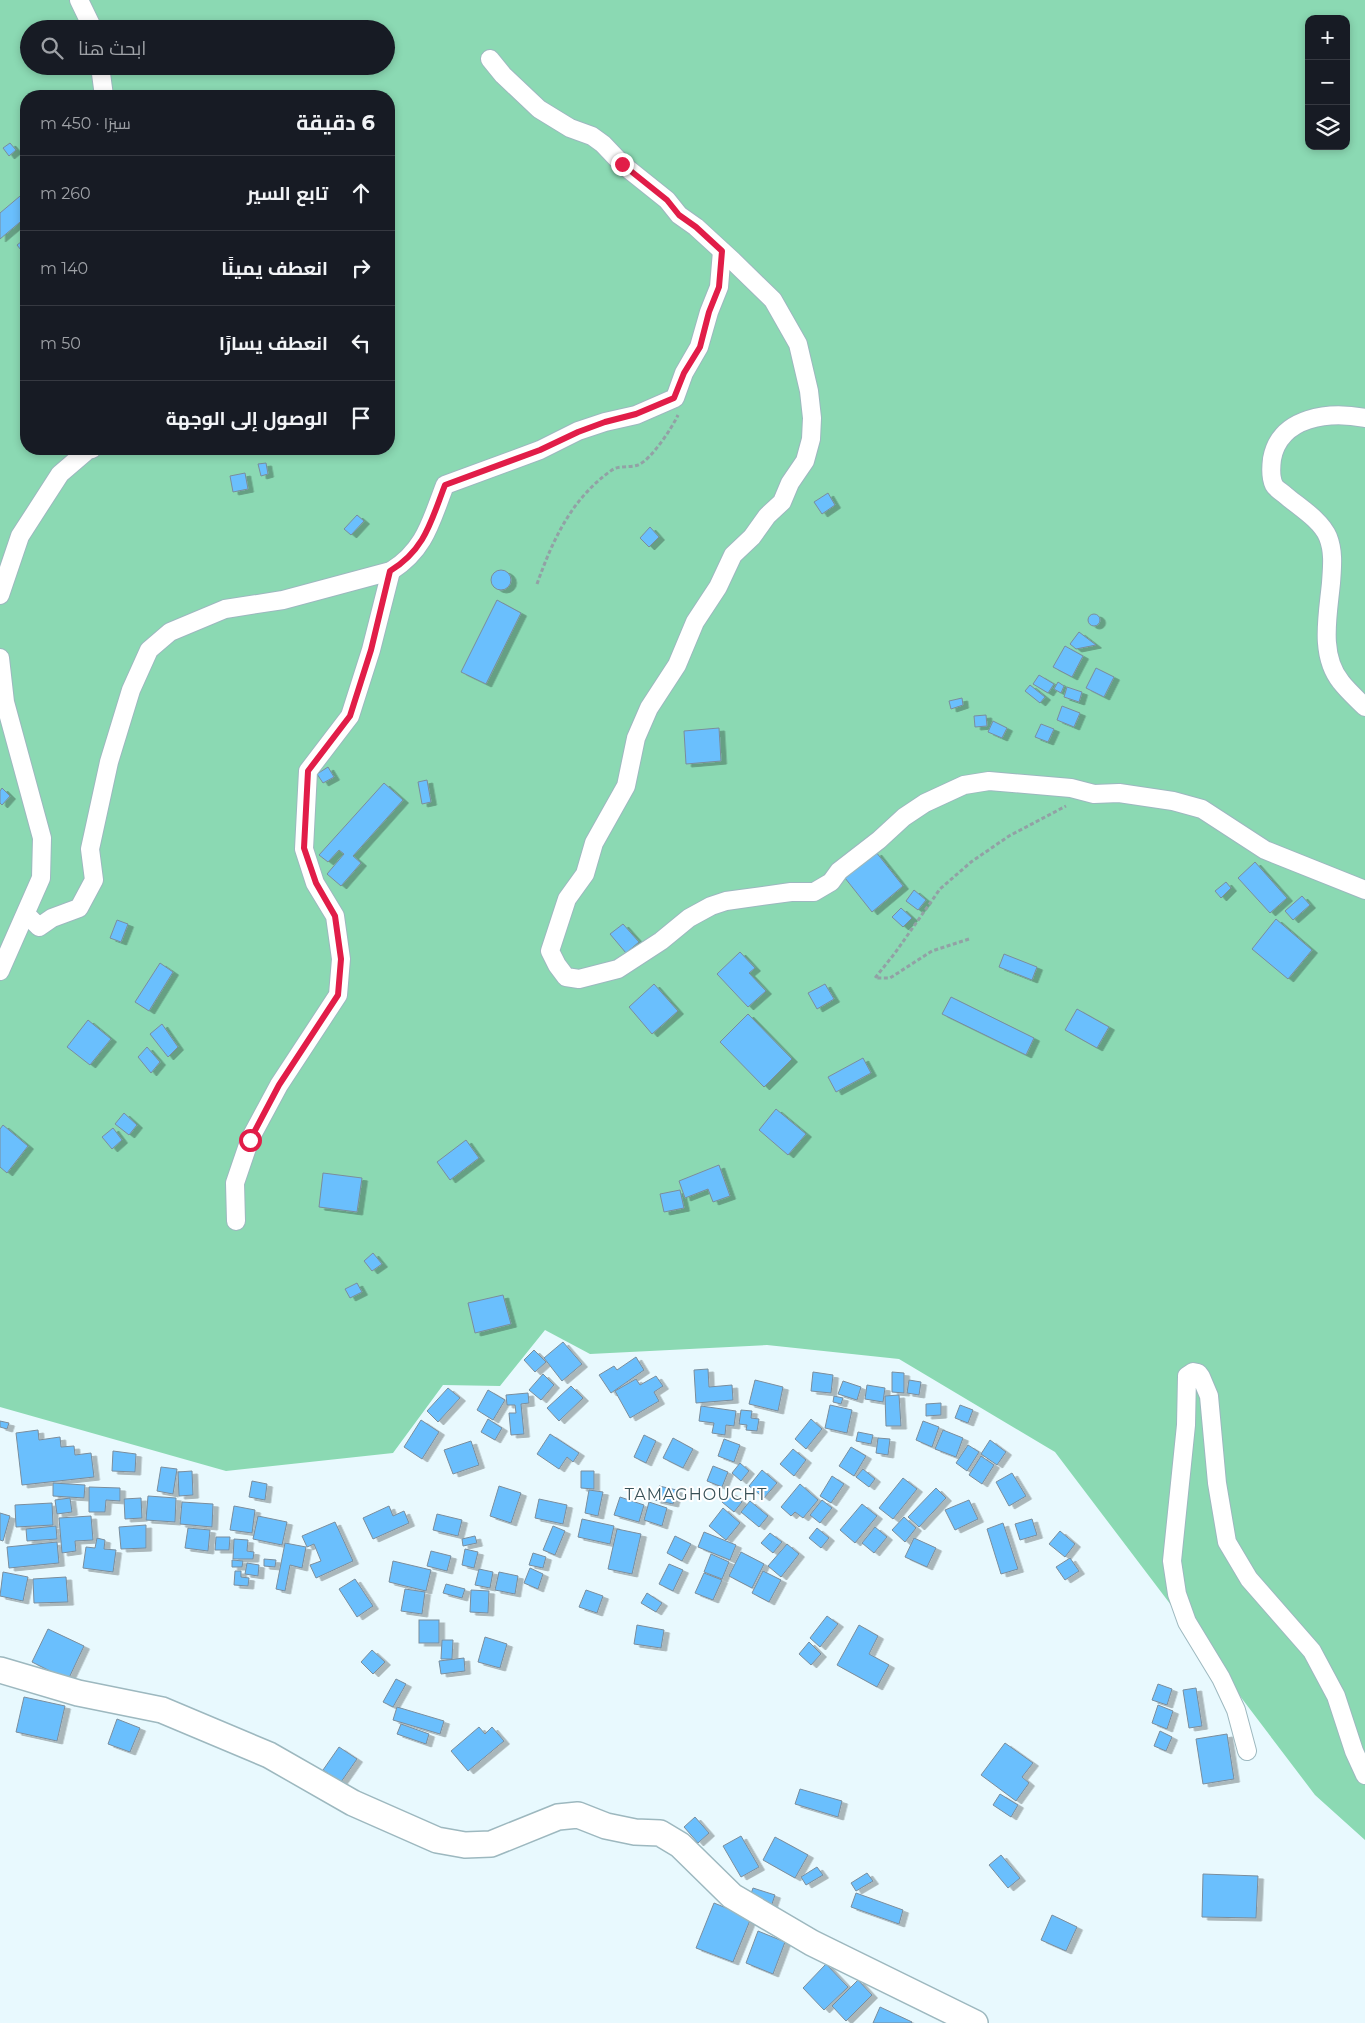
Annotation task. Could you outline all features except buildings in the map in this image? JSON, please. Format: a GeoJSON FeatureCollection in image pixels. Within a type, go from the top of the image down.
{"type":"FeatureCollection","features":[{"type":"Feature","properties":{"kind":"street"},"geometry":{"type":"LineString","coordinates":[[79,0],[89,20]]}},
{"type":"Feature","properties":{"kind":"street"},"geometry":{"type":"LineString","coordinates":[[490,59],[533,105],[570,128],[592,136],[603,144],[622,164],[667,200],[679,215],[696,227],[773,300],[798,344],[809,391],[812,418],[811,439],[805,461],[790,483],[782,502],[768,516],[752,537],[733,555],[718,587],[695,622],[677,664],[649,708],[636,738],[626,786],[594,844],[585,874],[568,899],[550,951],[566,977],[579,979],[618,969],[661,941],[689,918],[711,906],[726,901],[791,892],[814,892],[831,882],[840,870],[880,840],[904,817],[925,803],[964,785],[989,781],[1070,788],[1094,794],[1119,793],[1173,801],[1202,809],[1266,850],[1365,890]]}},
{"type":"Feature","properties":{"kind":"street"},"geometry":{"type":"LineString","coordinates":[[101,75],[103,90]]}},
{"type":"Feature","properties":{"kind":"street"},"geometry":{"type":"LineString","coordinates":[[26,914],[39,927],[52,918],[79,908],[94,880],[90,849],[109,762],[131,690],[149,650],[170,632],[224,609],[283,600],[390,571],[404,563],[424,540],[445,485],[533,453],[578,432],[605,422],[636,414],[674,398],[684,373],[700,347],[709,312],[719,287],[722,251]]}},
{"type":"Feature","properties":{"kind":"street"},"geometry":{"type":"LineString","coordinates":[[1365,418],[1314,418],[1300,422],[1287,430],[1274,448],[1270,470],[1274,486],[1319,525],[1328,537],[1332,556],[1327,638],[1331,663],[1340,681],[1365,707]]}},
{"type":"Feature","properties":{"kind":"street"},"geometry":{"type":"LineString","coordinates":[[0,595],[20,536],[60,474],[82,455]]}},
{"type":"Feature","properties":{"kind":"street"},"geometry":{"type":"LineString","coordinates":[[236,1221],[234,1183],[250,1140],[279,1085],[338,995],[341,959],[335,916],[316,883],[304,848],[308,771],[350,716],[371,650],[390,571]]}},
{"type":"Feature","properties":{"kind":"street"},"geometry":{"type":"LineString","coordinates":[[0,658],[5,702],[42,838],[41,878],[0,971]]}},
{"type":"Feature","properties":{"kind":"street"},"geometry":{"type":"LineString","coordinates":[[1247,1750],[1236,1710],[1221,1678],[1187,1622],[1177,1594],[1172,1561],[1186,1425],[1187,1376],[1193,1372],[1198,1373],[1201,1377],[1209,1396],[1217,1482],[1227,1542],[1249,1579],[1312,1651],[1336,1696],[1354,1751],[1365,1775]]}},
{"type":"Feature","properties":{"kind":"street"},"geometry":{"type":"LineString","coordinates":[[0,1670],[78,1693],[162,1710],[269,1755],[354,1803],[437,1840],[465,1845],[490,1844],[558,1817],[578,1815],[606,1826],[635,1832],[660,1833],[680,1845],[732,1896],[812,1943],[975,2023]]}},
{"type":"Feature","properties":{"kind":"path"},"geometry":{"type":"LineString","coordinates":[[537,584],[552,542],[588,488],[614,468],[639,465],[664,441],[678,416],[677,392]]}},
{"type":"Feature","properties":{"kind":"path"},"geometry":{"type":"LineString","coordinates":[[970,939],[932,951],[890,978],[874,978],[895,953],[940,889],[971,862],[1028,825],[1073,802],[1094,794]]}},
{"type":"Feature","properties":{"kind":"green space"},"geometry":{"type":"Polygon","coordinates":[[[0,0],[1365,0],[1365,1840],[1315,1795],[1055,1452],[899,1359],[767,1345],[590,1354],[545,1330],[500,1386],[443,1385],[393,1453],[226,1471],[0,1407],[0,0]]]}},
{"type":"Feature","properties":{"kind":"district","name":"TAMAGHOUCHT"},"geometry":{"type":"Point","coordinates":[696,1494]}},
{"type":"Feature","properties":{"kind":"route"},"geometry":{"type":"LineString","coordinates":[[250,1140],[279,1085],[338,995],[341,959],[335,916],[316,883],[304,848],[308,771],[350,716],[371,650],[390,571],[404,563],[424,540],[445,485],[503,465],[578,432],[605,422],[636,414],[674,398],[684,373],[700,347],[709,312],[719,287],[722,251],[696,227],[679,215],[667,200],[622,164]]}}]}
